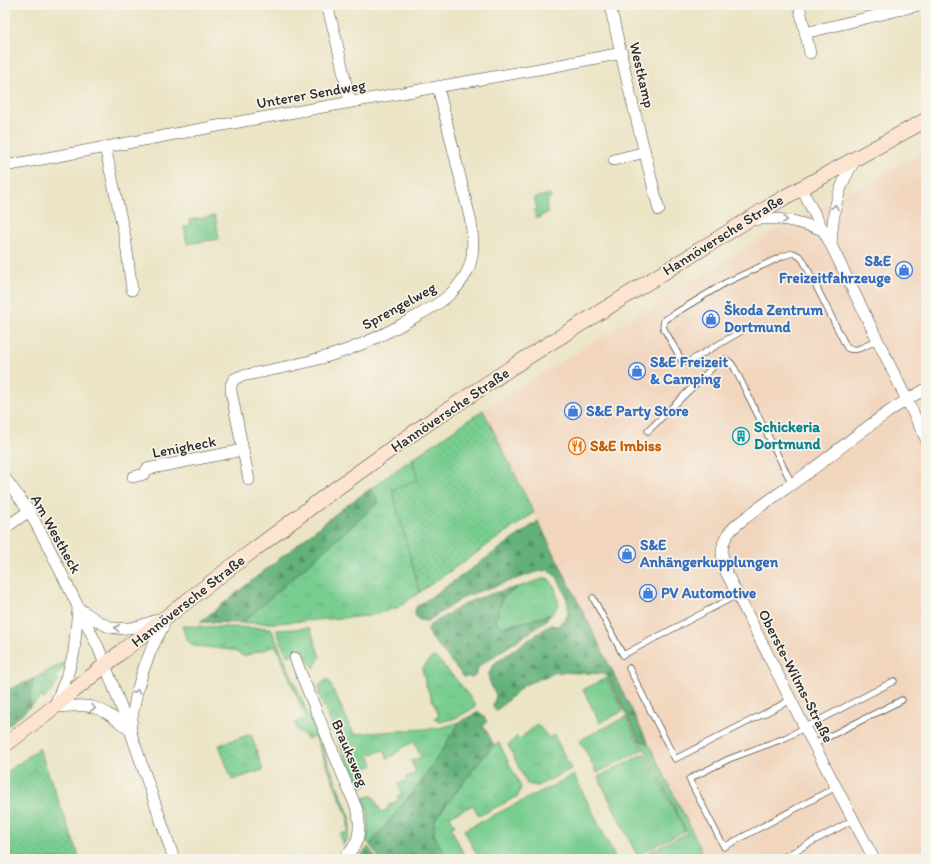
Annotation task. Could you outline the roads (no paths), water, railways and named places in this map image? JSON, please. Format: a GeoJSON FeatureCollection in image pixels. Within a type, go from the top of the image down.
{"type":"FeatureCollection","features":[{"type":"Feature","properties":{"kind":"main road","name":"Hannöversche Straße"},"geometry":{"type":"LineString","coordinates":[[5,745],[168,616],[323,498],[419,429],[526,358],[746,220],[801,188],[926,120]]}},
{"type":"Feature","properties":{"kind":"street"},"geometry":{"type":"LineString","coordinates":[[327,5],[350,102]]}},
{"type":"Feature","properties":{"kind":"street","name":"Westkamp"},"geometry":{"type":"LineString","coordinates":[[610,5],[659,210]]}},
{"type":"Feature","properties":{"kind":"street"},"geometry":{"type":"LineString","coordinates":[[799,5],[810,53]]}},
{"type":"Feature","properties":{"kind":"street"},"geometry":{"type":"LineString","coordinates":[[805,33],[919,5]]}},
{"type":"Feature","properties":{"kind":"street","name":"Unterer Sendweg"},"geometry":{"type":"LineString","coordinates":[[5,166],[350,102],[550,68],[622,53]]}},
{"type":"Feature","properties":{"kind":"street","name":"Sprengelweg"},"geometry":{"type":"LineString","coordinates":[[243,450],[231,385],[234,379],[241,376],[310,361],[347,350],[392,330],[438,304],[450,295],[459,285],[467,272],[472,259],[473,240],[438,87]]}},
{"type":"Feature","properties":{"kind":"street"},"geometry":{"type":"LineString","coordinates":[[104,147],[125,237],[132,290]]}},
{"type":"Feature","properties":{"kind":"street"},"geometry":{"type":"LineString","coordinates":[[614,160],[645,152]]}},
{"type":"Feature","properties":{"kind":"street"},"geometry":{"type":"LineString","coordinates":[[831,245],[836,200],[842,183],[857,157]]}},
{"type":"Feature","properties":{"kind":"street"},"geometry":{"type":"LineString","coordinates":[[801,188],[831,245],[926,439]]}},
{"type":"Feature","properties":{"kind":"street"},"geometry":{"type":"LineString","coordinates":[[746,220],[760,218],[782,219],[798,222],[823,230]]}},
{"type":"Feature","properties":{"kind":"street","name":"Oberste-Wilms-Straße"},"geometry":{"type":"LineString","coordinates":[[874,859],[805,728],[726,572],[722,557],[723,547],[728,535],[737,525],[906,400],[926,389]]}},
{"type":"Feature","properties":{"kind":"street"},"geometry":{"type":"LineString","coordinates":[[243,450],[249,480]]}},
{"type":"Feature","properties":{"kind":"street","name":"Lenigheck"},"geometry":{"type":"LineString","coordinates":[[133,477],[144,474],[148,469],[243,450]]}},
{"type":"Feature","properties":{"kind":"street","name":"Am Westheck"},"geometry":{"type":"LineString","coordinates":[[5,478],[29,511],[99,649],[130,730],[174,859]]}},
{"type":"Feature","properties":{"kind":"street"},"geometry":{"type":"LineString","coordinates":[[5,528],[29,511]]}},
{"type":"Feature","properties":{"kind":"street"},"geometry":{"type":"LineString","coordinates":[[130,730],[108,714],[93,707],[54,707],[68,674],[74,652],[78,607],[107,626],[116,628],[136,626],[168,616]]}},
{"type":"Feature","properties":{"kind":"street","name":"Am Westheck"},"geometry":{"type":"LineString","coordinates":[[130,730],[142,674],[148,656],[168,616]]}},
{"type":"Feature","properties":{"kind":"street","name":"Brauksweg"},"geometry":{"type":"LineString","coordinates":[[295,658],[358,812],[360,824],[359,836],[355,846],[343,859]]}},
{"type":"Feature","properties":{"kind":"lane"},"geometry":{"type":"LineString","coordinates":[[740,332],[688,362],[682,361],[663,327],[664,320],[725,283],[783,256],[793,253],[803,260],[847,348],[850,350],[856,349],[877,340]]}},
{"type":"Feature","properties":{"kind":"lane"},"geometry":{"type":"LineString","coordinates":[[648,431],[719,361],[725,359],[731,363],[735,369],[792,484]]}},
{"type":"Feature","properties":{"kind":"lane"},"geometry":{"type":"LineString","coordinates":[[592,598],[623,655],[738,595]]}},
{"type":"Feature","properties":{"kind":"lane"},"geometry":{"type":"LineString","coordinates":[[629,668],[676,759],[791,700]]}},
{"type":"Feature","properties":{"kind":"lane"},"geometry":{"type":"LineString","coordinates":[[836,787],[724,847],[689,779],[729,759],[785,738],[894,681]]}},
{"type":"Feature","properties":{"kind":"lane"},"geometry":{"type":"LineString","coordinates":[[814,744],[902,700]]}},
{"type":"Feature","properties":{"kind":"lane"},"geometry":{"type":"LineString","coordinates":[[780,859],[853,820]]}},
{"type":"Feature","properties":{"kind":"place","name":"S&E Freizeitfahrzeuge"},"geometry":{"type":"Point","coordinates":[904,270]}},
{"type":"Feature","properties":{"kind":"place","name":"Škoda Zentrum Dortmund"},"geometry":{"type":"Point","coordinates":[711,319]}},
{"type":"Feature","properties":{"kind":"place","name":"S&E Freizeit & Camping"},"geometry":{"type":"Point","coordinates":[637,371]}},
{"type":"Feature","properties":{"kind":"place","name":"S&E Party Store"},"geometry":{"type":"Point","coordinates":[573,411]}},
{"type":"Feature","properties":{"kind":"place","name":"Schickeria Dortmund"},"geometry":{"type":"Point","coordinates":[741,436]}},
{"type":"Feature","properties":{"kind":"place","name":"S&E Imbiss"},"geometry":{"type":"Point","coordinates":[577,446]}},
{"type":"Feature","properties":{"kind":"place","name":"S&E Anhängerkupplungen"},"geometry":{"type":"Point","coordinates":[627,554]}},
{"type":"Feature","properties":{"kind":"place","name":"PV Automotive"},"geometry":{"type":"Point","coordinates":[648,593]}}]}
